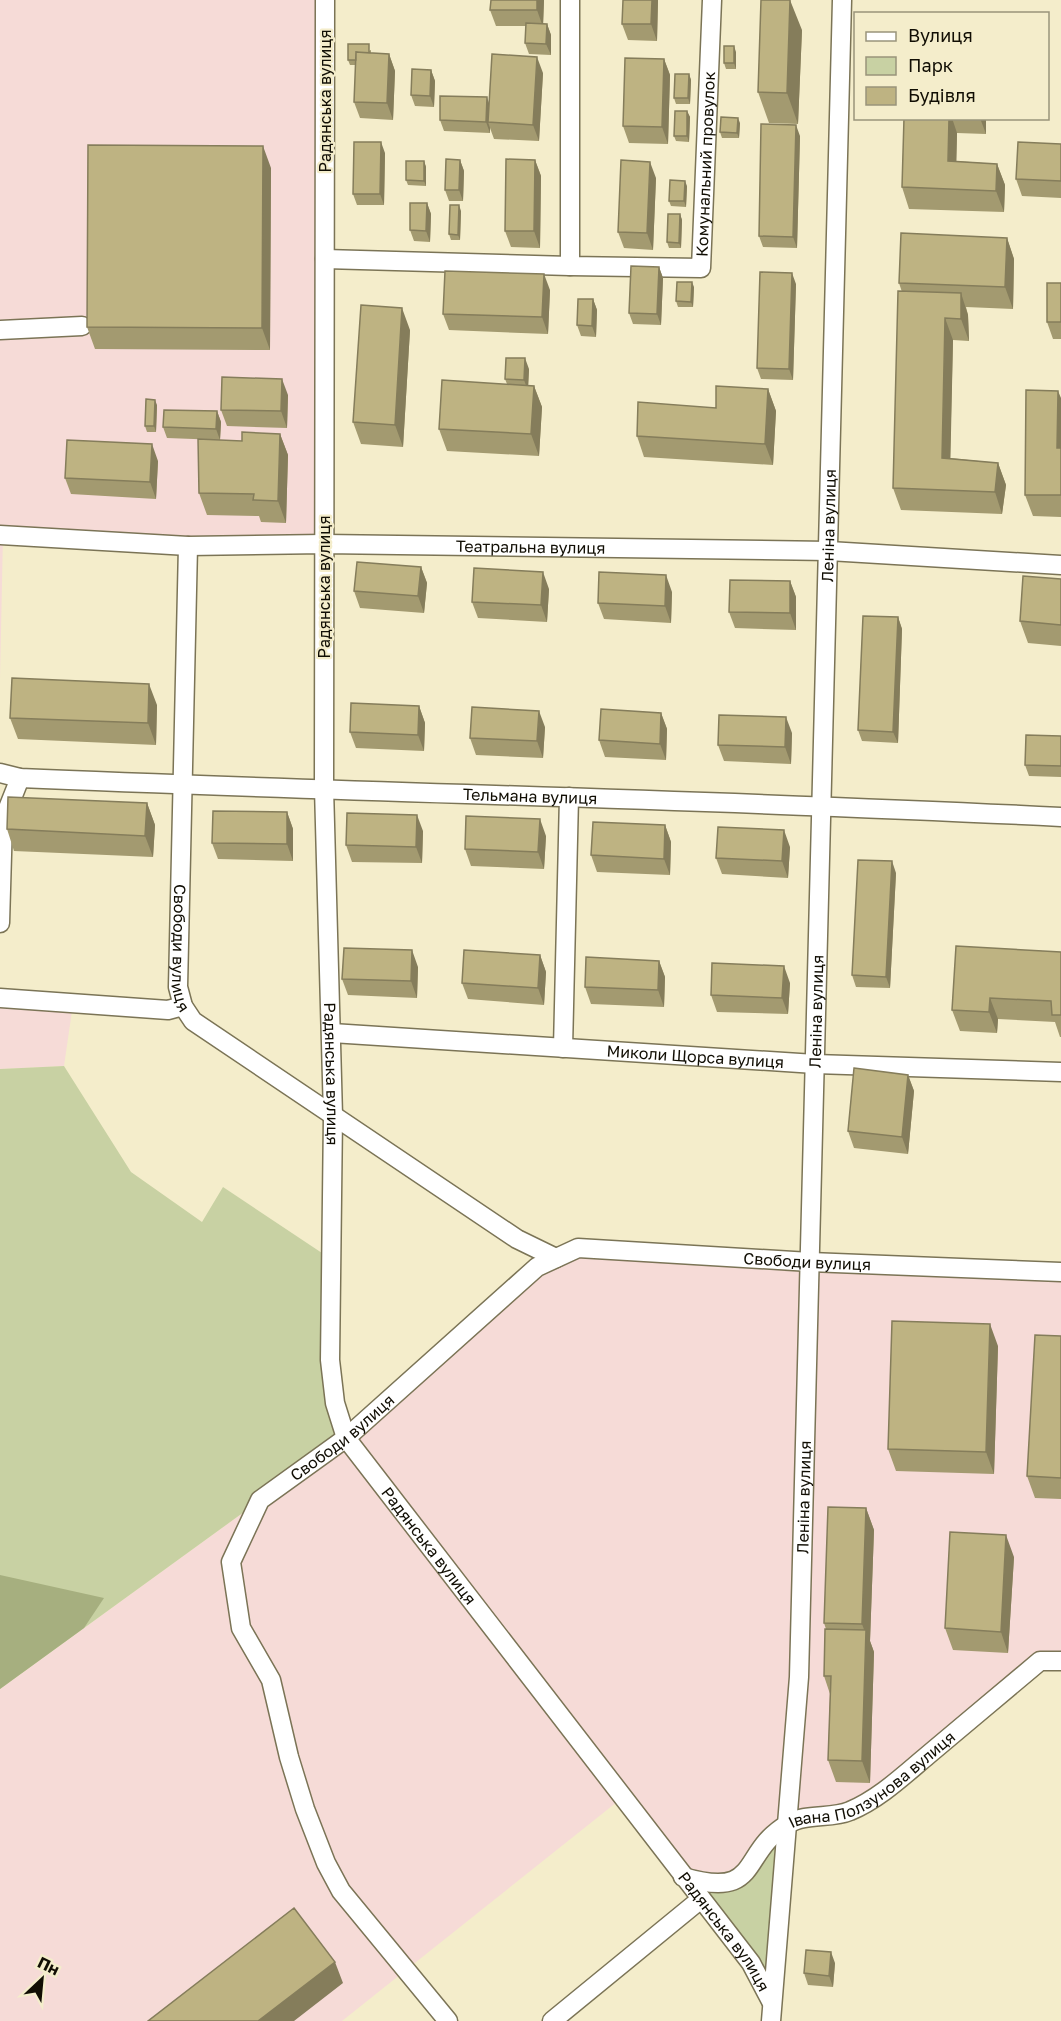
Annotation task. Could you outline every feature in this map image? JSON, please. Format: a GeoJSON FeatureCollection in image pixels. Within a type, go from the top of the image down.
{"type":"FeatureCollection","features":[{"type":"Feature","properties":{"kind":"street","name":"Радянська вулиця"},"geometry":{"type":"LineString","coordinates":[[325,0],[324,788],[332,1034],[330,1360],[334,1403],[346,1438],[751,1963],[771,2001]]}},
{"type":"Feature","properties":{"kind":"street"},"geometry":{"type":"LineString","coordinates":[[570,0],[570,266]]}},
{"type":"Feature","properties":{"kind":"street","name":"Комунальний провулок"},"geometry":{"type":"LineString","coordinates":[[325,259],[701,267],[712,0]]}},
{"type":"Feature","properties":{"kind":"street","name":"Леніна вулиця"},"geometry":{"type":"LineString","coordinates":[[771,2021],[771,2001],[789,1823],[799,1677],[842,0]]}},
{"type":"Feature","properties":{"kind":"street"},"geometry":{"type":"LineString","coordinates":[[0,330],[82,326]]}},
{"type":"Feature","properties":{"kind":"street","name":"Театральна вулиця"},"geometry":{"type":"LineString","coordinates":[[0,535],[188,546],[324,544],[829,551],[1061,565]]}},
{"type":"Feature","properties":{"kind":"street","name":"Свободи вулиця"},"geometry":{"type":"LineString","coordinates":[[188,546],[178,987],[183,1006],[193,1021],[333,1116],[517,1239],[556,1258]]}},
{"type":"Feature","properties":{"kind":"street","name":"Тельмана вулиця"},"geometry":{"type":"LineString","coordinates":[[0,773],[20,778],[184,785],[821,805],[1061,818]]}},
{"type":"Feature","properties":{"kind":"street"},"geometry":{"type":"LineString","coordinates":[[0,922],[3,820],[20,778]]}},
{"type":"Feature","properties":{"kind":"street"},"geometry":{"type":"LineString","coordinates":[[563,1048],[569,797]]}},
{"type":"Feature","properties":{"kind":"street"},"geometry":{"type":"LineString","coordinates":[[0,998],[168,1010],[183,1006]]}},
{"type":"Feature","properties":{"kind":"street","name":"Миколи Щорса вулиця"},"geometry":{"type":"LineString","coordinates":[[332,1034],[815,1064],[1061,1072]]}},
{"type":"Feature","properties":{"kind":"street","name":"Свободи вулиця"},"geometry":{"type":"LineString","coordinates":[[448,2021],[341,1892],[326,1863],[289,1757],[271,1680],[241,1628],[231,1562],[260,1500],[346,1438],[537,1267],[578,1248],[810,1262],[1061,1272]]}},
{"type":"Feature","properties":{"kind":"street","name":"Івана Ползунова вулиця"},"geometry":{"type":"LineString","coordinates":[[683,1877],[708,1884],[730,1883],[749,1871],[765,1844],[789,1823],[850,1812],[889,1788],[1040,1661],[1061,1661]]}},
{"type":"Feature","properties":{"kind":"street"},"geometry":{"type":"LineString","coordinates":[[552,2021],[701,1899]]}},
{"type":"Feature","properties":{"kind":"shaded area"},"geometry":{"type":"Polygon","coordinates":[[[0,0],[325,0],[324,544],[3,535],[0,679],[0,0]]]}},
{"type":"Feature","properties":{"kind":"shaded area"},"geometry":{"type":"Polygon","coordinates":[[[0,998],[73,1004],[64,1066],[0,1069],[0,998]]]}},
{"type":"Feature","properties":{"kind":"shaded area"},"geometry":{"type":"Polygon","coordinates":[[[578,1248],[1061,1272],[1061,1661],[1040,1661],[850,1812],[789,1823],[730,1883],[683,1877],[622,1798],[342,2021],[0,2021],[0,1689],[346,1438],[537,1267],[578,1248]]]}},
{"type":"Feature","properties":{"kind":"green space"},"geometry":{"type":"Polygon","coordinates":[[[64,1066],[131,1172],[202,1222],[223,1187],[331,1259],[330,1360],[346,1438],[0,1689],[0,1069],[64,1066]]]}},
{"type":"Feature","properties":{"kind":"green space"},"geometry":{"type":"Polygon","coordinates":[[[0,1575],[104,1598],[84,1628],[0,1689],[0,1575]]]}},
{"type":"Feature","properties":{"kind":"green space"},"geometry":{"type":"Polygon","coordinates":[[[789,1823],[771,2001],[683,1877],[730,1883],[789,1823]]]}},
{"type":"Feature","properties":{"kind":"building"},"geometry":{"type":"Polygon","coordinates":[[[491,0],[537,0],[537,10],[490,10],[491,0]]]}},
{"type":"Feature","properties":{"kind":"building"},"geometry":{"type":"Polygon","coordinates":[[[623,0],[652,0],[651,24],[622,24],[623,0]]]}},
{"type":"Feature","properties":{"kind":"building"},"geometry":{"type":"Polygon","coordinates":[[[761,0],[790,0],[787,93],[758,92],[761,0]]]}},
{"type":"Feature","properties":{"kind":"building"},"geometry":{"type":"Polygon","coordinates":[[[526,23],[547,24],[546,44],[525,43],[526,23]]]}},
{"type":"Feature","properties":{"kind":"building"},"geometry":{"type":"Polygon","coordinates":[[[348,44],[369,44],[369,53],[356,52],[356,60],[348,60],[348,44]]]}},
{"type":"Feature","properties":{"kind":"building"},"geometry":{"type":"Polygon","coordinates":[[[724,46],[734,46],[734,63],[724,63],[724,46]]]}},
{"type":"Feature","properties":{"kind":"building"},"geometry":{"type":"Polygon","coordinates":[[[356,52],[389,54],[387,103],[354,102],[356,52]]]}},
{"type":"Feature","properties":{"kind":"building"},"geometry":{"type":"Polygon","coordinates":[[[492,54],[537,57],[533,125],[488,122],[492,54]]]}},
{"type":"Feature","properties":{"kind":"building"},"geometry":{"type":"Polygon","coordinates":[[[625,58],[664,59],[662,127],[623,126],[625,58]]]}},
{"type":"Feature","properties":{"kind":"building"},"geometry":{"type":"Polygon","coordinates":[[[412,69],[431,70],[430,96],[411,95],[412,69]]]}},
{"type":"Feature","properties":{"kind":"building"},"geometry":{"type":"Polygon","coordinates":[[[675,74],[689,74],[688,98],[674,98],[675,74]]]}},
{"type":"Feature","properties":{"kind":"building"},"geometry":{"type":"Polygon","coordinates":[[[440,96],[487,97],[486,122],[440,120],[440,96]]]}},
{"type":"Feature","properties":{"kind":"building"},"geometry":{"type":"Polygon","coordinates":[[[675,111],[687,111],[687,136],[674,136],[675,111]]]}},
{"type":"Feature","properties":{"kind":"building"},"geometry":{"type":"Polygon","coordinates":[[[721,117],[738,118],[737,133],[720,132],[721,117]]]}},
{"type":"Feature","properties":{"kind":"building"},"geometry":{"type":"Polygon","coordinates":[[[904,120],[949,120],[948,161],[997,164],[996,191],[902,187],[904,120]]]}},
{"type":"Feature","properties":{"kind":"building"},"geometry":{"type":"Polygon","coordinates":[[[761,124],[796,125],[793,237],[759,236],[761,124]]]}},
{"type":"Feature","properties":{"kind":"building"},"geometry":{"type":"Polygon","coordinates":[[[354,142],[381,142],[380,194],[353,194],[354,142]]]}},
{"type":"Feature","properties":{"kind":"building"},"geometry":{"type":"Polygon","coordinates":[[[1018,142],[1061,144],[1061,181],[1016,179],[1018,142]]]}},
{"type":"Feature","properties":{"kind":"building"},"geometry":{"type":"Polygon","coordinates":[[[88,145],[263,146],[262,328],[87,327],[88,145]]]}},
{"type":"Feature","properties":{"kind":"building"},"geometry":{"type":"Polygon","coordinates":[[[446,159],[460,160],[459,190],[445,190],[446,159]]]}},
{"type":"Feature","properties":{"kind":"building"},"geometry":{"type":"Polygon","coordinates":[[[506,159],[535,160],[534,231],[505,231],[506,159]]]}},
{"type":"Feature","properties":{"kind":"building"},"geometry":{"type":"Polygon","coordinates":[[[621,160],[650,162],[647,233],[618,232],[621,160]]]}},
{"type":"Feature","properties":{"kind":"building"},"geometry":{"type":"Polygon","coordinates":[[[406,161],[424,161],[424,181],[406,180],[406,161]]]}},
{"type":"Feature","properties":{"kind":"building"},"geometry":{"type":"Polygon","coordinates":[[[670,180],[685,181],[684,201],[669,201],[670,180]]]}},
{"type":"Feature","properties":{"kind":"building"},"geometry":{"type":"Polygon","coordinates":[[[410,203],[427,203],[426,231],[410,230],[410,203]]]}},
{"type":"Feature","properties":{"kind":"building"},"geometry":{"type":"Polygon","coordinates":[[[450,205],[459,205],[458,235],[449,234],[450,205]]]}},
{"type":"Feature","properties":{"kind":"building"},"geometry":{"type":"Polygon","coordinates":[[[668,214],[680,214],[679,243],[667,242],[668,214]]]}},
{"type":"Feature","properties":{"kind":"building"},"geometry":{"type":"Polygon","coordinates":[[[901,233],[1007,238],[1005,287],[899,283],[901,233]]]}},
{"type":"Feature","properties":{"kind":"building"},"geometry":{"type":"Polygon","coordinates":[[[631,266],[659,267],[657,314],[629,313],[631,266]]]}},
{"type":"Feature","properties":{"kind":"building"},"geometry":{"type":"Polygon","coordinates":[[[445,271],[544,274],[542,317],[443,314],[445,271]]]}},
{"type":"Feature","properties":{"kind":"building"},"geometry":{"type":"Polygon","coordinates":[[[760,272],[792,273],[789,369],[757,368],[760,272]]]}},
{"type":"Feature","properties":{"kind":"building"},"geometry":{"type":"Polygon","coordinates":[[[677,282],[692,282],[691,302],[676,301],[677,282]]]}},
{"type":"Feature","properties":{"kind":"building"},"geometry":{"type":"Polygon","coordinates":[[[1047,283],[1061,283],[1061,322],[1047,322],[1047,283]]]}},
{"type":"Feature","properties":{"kind":"building"},"geometry":{"type":"Polygon","coordinates":[[[898,291],[961,293],[961,319],[945,318],[942,458],[998,463],[995,492],[893,488],[898,291]]]}},
{"type":"Feature","properties":{"kind":"building"},"geometry":{"type":"Polygon","coordinates":[[[578,299],[593,299],[592,326],[577,325],[578,299]]]}},
{"type":"Feature","properties":{"kind":"building"},"geometry":{"type":"Polygon","coordinates":[[[361,305],[402,308],[395,425],[353,422],[361,305]]]}},
{"type":"Feature","properties":{"kind":"building"},"geometry":{"type":"Polygon","coordinates":[[[506,358],[525,358],[524,380],[505,379],[506,358]]]}},
{"type":"Feature","properties":{"kind":"building"},"geometry":{"type":"Polygon","coordinates":[[[222,377],[282,379],[281,411],[221,410],[222,377]]]}},
{"type":"Feature","properties":{"kind":"building"},"geometry":{"type":"Polygon","coordinates":[[[442,380],[534,386],[531,434],[439,429],[442,380]]]}},
{"type":"Feature","properties":{"kind":"building"},"geometry":{"type":"Polygon","coordinates":[[[716,386],[768,389],[765,444],[637,436],[638,402],[716,408],[716,386]]]}},
{"type":"Feature","properties":{"kind":"building"},"geometry":{"type":"Polygon","coordinates":[[[1026,390],[1058,391],[1057,448],[1061,448],[1061,495],[1025,495],[1026,390]]]}},
{"type":"Feature","properties":{"kind":"building"},"geometry":{"type":"Polygon","coordinates":[[[146,399],[155,400],[154,426],[145,426],[146,399]]]}},
{"type":"Feature","properties":{"kind":"building"},"geometry":{"type":"Polygon","coordinates":[[[164,410],[217,411],[216,429],[163,427],[164,410]]]}},
{"type":"Feature","properties":{"kind":"building"},"geometry":{"type":"Polygon","coordinates":[[[242,432],[280,434],[278,501],[253,500],[254,494],[199,493],[198,439],[242,441],[242,432]]]}},
{"type":"Feature","properties":{"kind":"building"},"geometry":{"type":"Polygon","coordinates":[[[67,440],[152,444],[150,482],[65,478],[67,440]]]}},
{"type":"Feature","properties":{"kind":"building"},"geometry":{"type":"Polygon","coordinates":[[[357,562],[421,567],[418,596],[354,591],[357,562]]]}},
{"type":"Feature","properties":{"kind":"building"},"geometry":{"type":"Polygon","coordinates":[[[474,568],[543,572],[541,605],[472,602],[474,568]]]}},
{"type":"Feature","properties":{"kind":"building"},"geometry":{"type":"Polygon","coordinates":[[[599,572],[666,575],[665,606],[598,603],[599,572]]]}},
{"type":"Feature","properties":{"kind":"building"},"geometry":{"type":"Polygon","coordinates":[[[1023,576],[1061,579],[1061,625],[1020,621],[1023,576]]]}},
{"type":"Feature","properties":{"kind":"building"},"geometry":{"type":"Polygon","coordinates":[[[730,580],[790,581],[790,613],[729,612],[730,580]]]}},
{"type":"Feature","properties":{"kind":"building"},"geometry":{"type":"Polygon","coordinates":[[[863,616],[898,617],[893,732],[858,730],[863,616]]]}},
{"type":"Feature","properties":{"kind":"building"},"geometry":{"type":"Polygon","coordinates":[[[12,678],[149,684],[148,723],[10,718],[12,678]]]}},
{"type":"Feature","properties":{"kind":"building"},"geometry":{"type":"Polygon","coordinates":[[[351,703],[419,706],[418,735],[350,732],[351,703]]]}},
{"type":"Feature","properties":{"kind":"building"},"geometry":{"type":"Polygon","coordinates":[[[472,707],[539,711],[537,741],[470,738],[472,707]]]}},
{"type":"Feature","properties":{"kind":"building"},"geometry":{"type":"Polygon","coordinates":[[[601,709],[661,713],[660,744],[599,740],[601,709]]]}},
{"type":"Feature","properties":{"kind":"building"},"geometry":{"type":"Polygon","coordinates":[[[719,715],[786,717],[785,747],[718,745],[719,715]]]}},
{"type":"Feature","properties":{"kind":"building"},"geometry":{"type":"Polygon","coordinates":[[[1026,735],[1061,736],[1061,766],[1025,765],[1026,735]]]}},
{"type":"Feature","properties":{"kind":"building"},"geometry":{"type":"Polygon","coordinates":[[[8,797],[147,803],[145,836],[7,829],[8,797]]]}},
{"type":"Feature","properties":{"kind":"building"},"geometry":{"type":"Polygon","coordinates":[[[213,811],[287,812],[287,844],[212,843],[213,811]]]}},
{"type":"Feature","properties":{"kind":"building"},"geometry":{"type":"Polygon","coordinates":[[[347,813],[417,815],[416,847],[346,845],[347,813]]]}},
{"type":"Feature","properties":{"kind":"building"},"geometry":{"type":"Polygon","coordinates":[[[466,816],[540,819],[538,852],[465,849],[466,816]]]}},
{"type":"Feature","properties":{"kind":"building"},"geometry":{"type":"Polygon","coordinates":[[[593,822],[665,825],[664,859],[591,855],[593,822]]]}},
{"type":"Feature","properties":{"kind":"building"},"geometry":{"type":"Polygon","coordinates":[[[718,827],[784,830],[782,861],[716,858],[718,827]]]}},
{"type":"Feature","properties":{"kind":"building"},"geometry":{"type":"Polygon","coordinates":[[[858,860],[892,861],[886,977],[852,975],[858,860]]]}},
{"type":"Feature","properties":{"kind":"building"},"geometry":{"type":"Polygon","coordinates":[[[956,946],[1061,952],[1061,1015],[1052,1015],[1051,1001],[990,998],[989,1012],[952,1010],[956,946]]]}},
{"type":"Feature","properties":{"kind":"building"},"geometry":{"type":"Polygon","coordinates":[[[344,948],[412,950],[411,981],[342,979],[344,948]]]}},
{"type":"Feature","properties":{"kind":"building"},"geometry":{"type":"Polygon","coordinates":[[[464,950],[540,955],[538,988],[462,983],[464,950]]]}},
{"type":"Feature","properties":{"kind":"building"},"geometry":{"type":"Polygon","coordinates":[[[586,957],[659,961],[658,990],[585,987],[586,957]]]}},
{"type":"Feature","properties":{"kind":"building"},"geometry":{"type":"Polygon","coordinates":[[[712,963],[784,966],[782,998],[711,995],[712,963]]]}},
{"type":"Feature","properties":{"kind":"building"},"geometry":{"type":"Polygon","coordinates":[[[854,1068],[908,1075],[902,1137],[848,1131],[854,1068]]]}},
{"type":"Feature","properties":{"kind":"building"},"geometry":{"type":"Polygon","coordinates":[[[892,1321],[990,1324],[986,1452],[888,1449],[892,1321]]]}},
{"type":"Feature","properties":{"kind":"building"},"geometry":{"type":"Polygon","coordinates":[[[1035,1335],[1061,1336],[1061,1478],[1027,1476],[1035,1335]]]}},
{"type":"Feature","properties":{"kind":"building"},"geometry":{"type":"Polygon","coordinates":[[[828,1507],[866,1508],[862,1624],[824,1623],[828,1507]]]}},
{"type":"Feature","properties":{"kind":"building"},"geometry":{"type":"Polygon","coordinates":[[[950,1532],[1006,1535],[1001,1632],[945,1628],[950,1532]]]}},
{"type":"Feature","properties":{"kind":"building"},"geometry":{"type":"Polygon","coordinates":[[[825,1629],[866,1630],[862,1761],[828,1760],[831,1676],[824,1676],[825,1629]]]}},
{"type":"Feature","properties":{"kind":"building"},"geometry":{"type":"Polygon","coordinates":[[[294,1908],[335,1962],[258,2021],[148,2021],[294,1908]]]}},
{"type":"Feature","properties":{"kind":"building"},"geometry":{"type":"Polygon","coordinates":[[[806,1950],[831,1952],[829,1976],[804,1973],[806,1950]]]}}]}
